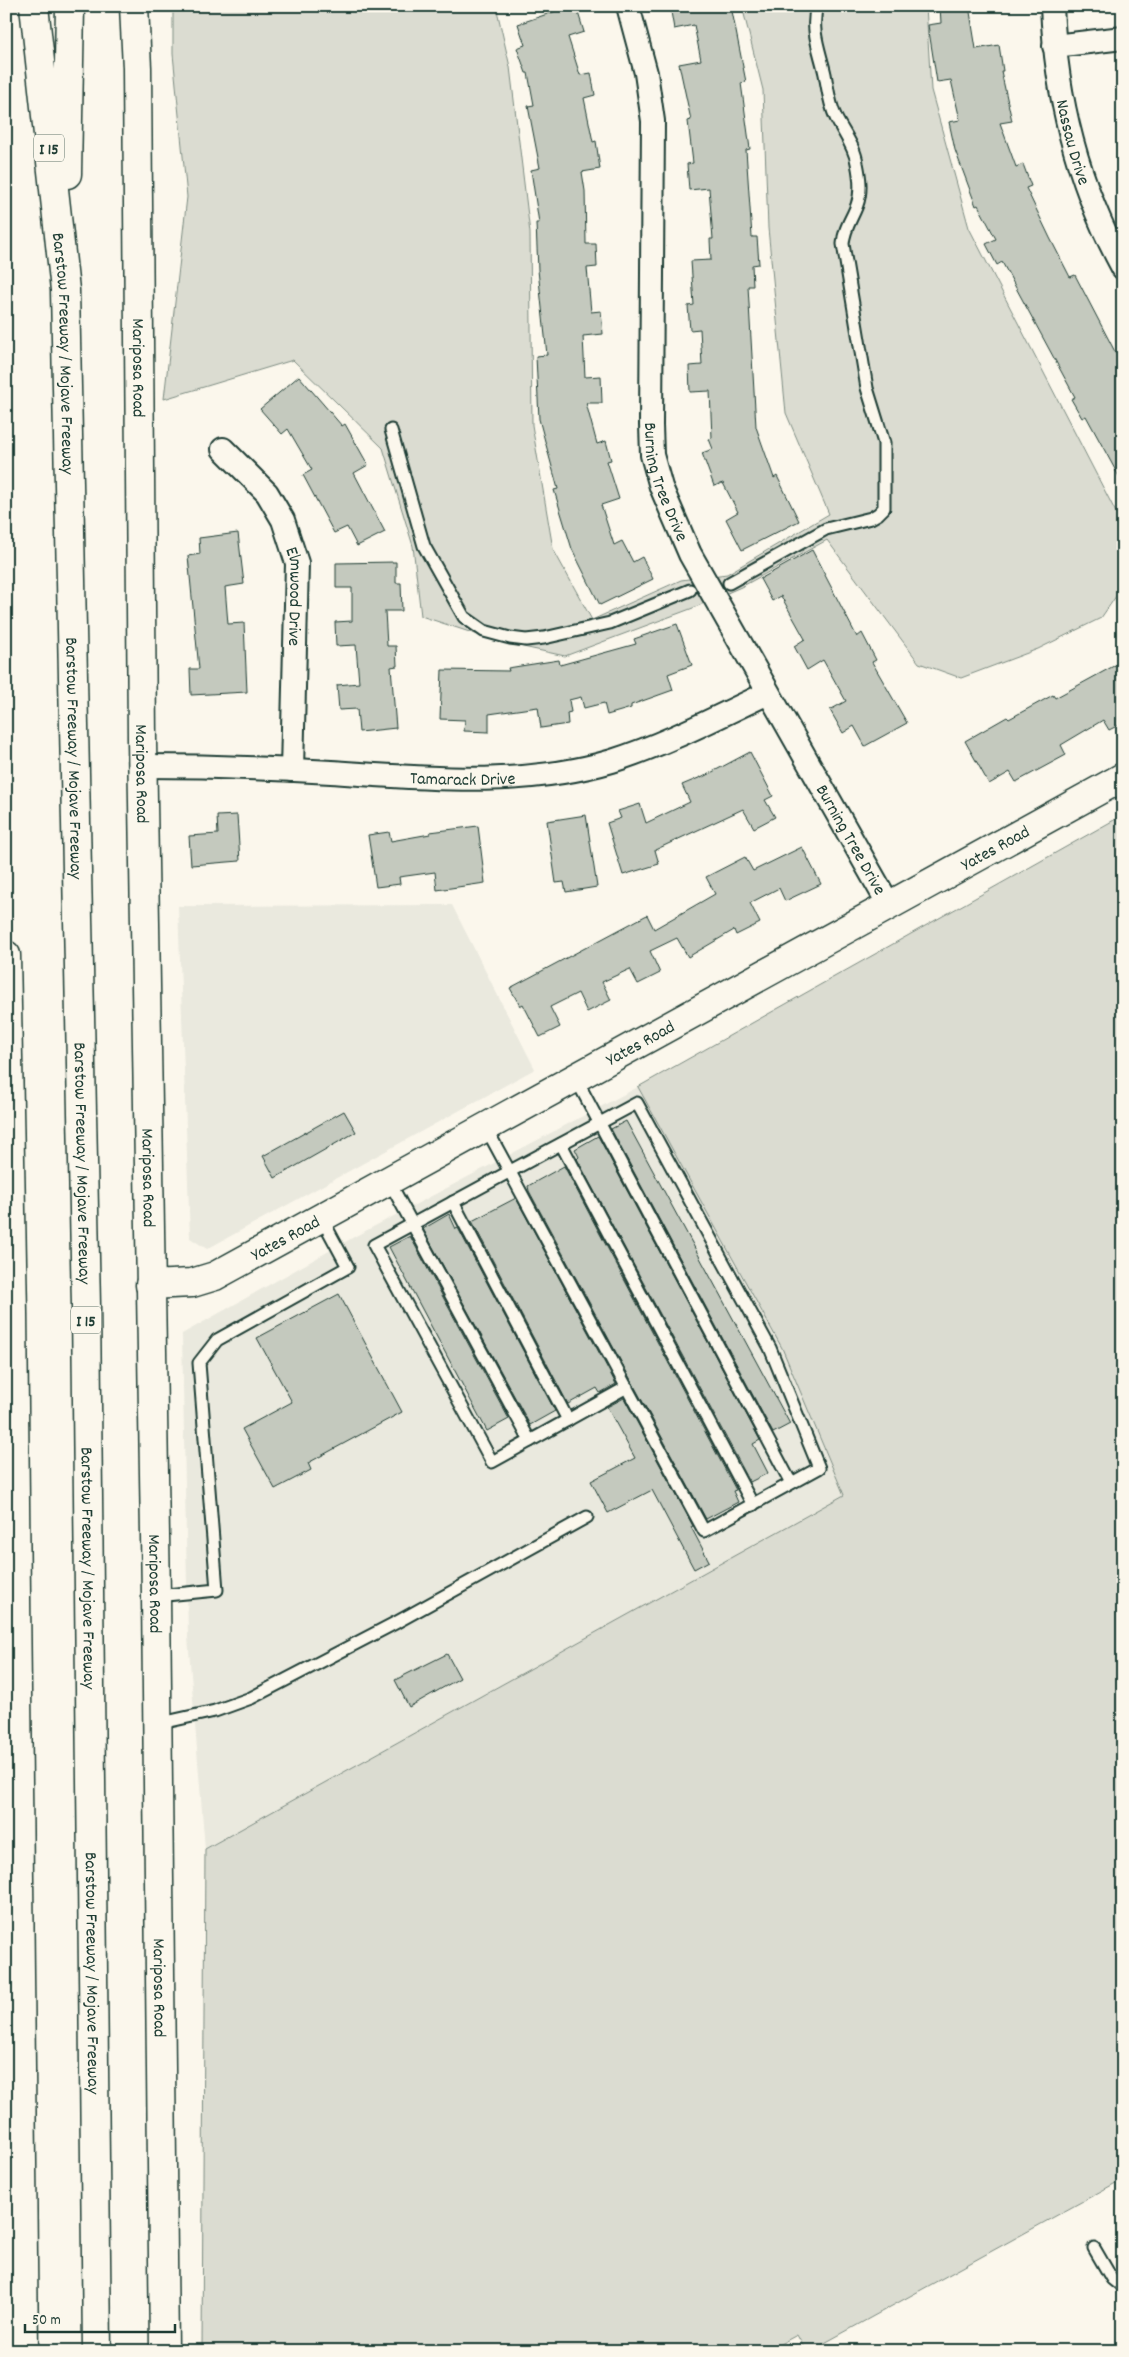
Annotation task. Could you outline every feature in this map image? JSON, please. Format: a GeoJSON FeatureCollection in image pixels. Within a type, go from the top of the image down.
{"type":"FeatureCollection","features":[{"type":"Feature","properties":{"kind":"main road","name":"Barstow Freeway / Mojave Freeway"},"geometry":{"type":"LineString","coordinates":[[34,6],[65,290],[86,1306],[97,2351]]}},
{"type":"Feature","properties":{"kind":"main road"},"geometry":{"type":"LineString","coordinates":[[65,290],[70,6]]}},
{"type":"Feature","properties":{"kind":"main road","name":"Mariposa Road"},"geometry":{"type":"LineString","coordinates":[[134,6],[137,78],[142,766],[156,1596],[164,2351]]}},
{"type":"Feature","properties":{"kind":"main road","name":"Yates Road"},"geometry":{"type":"LineString","coordinates":[[150,1285],[192,1283],[214,1276],[575,1076],[1123,777]]}},
{"type":"Feature","properties":{"kind":"main road"},"geometry":{"type":"LineString","coordinates":[[6,956],[13,1313],[24,2351]]}},
{"type":"Feature","properties":{"kind":"street","name":"Burning Tree Drive"},"geometry":{"type":"LineString","coordinates":[[628,6],[646,73],[653,121],[652,454],[661,487],[678,527],[768,693],[888,905]]}},
{"type":"Feature","properties":{"kind":"street","name":"Nassau Drive"},"geometry":{"type":"LineString","coordinates":[[1052,6],[1054,46],[1072,146],[1083,183],[1108,241],[1123,268]]}},
{"type":"Feature","properties":{"kind":"street"},"geometry":{"type":"LineString","coordinates":[[1054,46],[1123,38]]}},
{"type":"Feature","properties":{"kind":"street","name":"Elmwood Drive"},"geometry":{"type":"LineString","coordinates":[[223,450],[267,493],[283,520],[297,564],[292,770]]}},
{"type":"Feature","properties":{"kind":"street","name":"Tamarack Drive"},"geometry":{"type":"LineString","coordinates":[[142,766],[292,770],[458,781],[541,775],[611,761],[674,738],[768,693]]}},
{"type":"Feature","properties":{"kind":"lane"},"geometry":{"type":"LineString","coordinates":[[729,582],[826,529],[871,518],[884,508],[884,443],[867,388],[843,244],[844,231],[857,204],[860,190],[857,160],[828,101],[825,73],[816,47],[814,24],[817,6]]}},
{"type":"Feature","properties":{"kind":"lane"},"geometry":{"type":"LineString","coordinates":[[391,430],[424,546],[464,617],[484,631],[526,640],[544,638],[610,623],[690,590]]}},
{"type":"Feature","properties":{"kind":"lane"},"geometry":{"type":"LineString","coordinates":[[575,1076],[791,1483]]}},
{"type":"Feature","properties":{"kind":"lane"},"geometry":{"type":"LineString","coordinates":[[485,1126],[510,1172],[627,1387],[704,1531],[819,1468],[770,1348],[637,1103],[510,1172],[374,1245],[492,1462],[627,1387]]}},
{"type":"Feature","properties":{"kind":"lane"},"geometry":{"type":"LineString","coordinates":[[561,1144],[752,1505]]}},
{"type":"Feature","properties":{"kind":"lane"},"geometry":{"type":"LineString","coordinates":[[389,1180],[530,1441]]}},
{"type":"Feature","properties":{"kind":"lane"},"geometry":{"type":"LineString","coordinates":[[453,1202],[568,1420]]}},
{"type":"Feature","properties":{"kind":"lane"},"geometry":{"type":"LineString","coordinates":[[156,1596],[217,1590],[199,1363],[217,1340],[348,1267],[321,1217]]}},
{"type":"Feature","properties":{"kind":"lane"},"geometry":{"type":"LineString","coordinates":[[157,1724],[216,1711],[251,1698],[397,1622],[587,1517]]}},
{"type":"Feature","properties":{"kind":"lane"},"geometry":{"type":"LineString","coordinates":[[1094,2248],[1112,2279],[1123,2288]]}},
{"type":"Feature","properties":{"kind":"shaded area"},"geometry":{"type":"Polygon","coordinates":[[[173,6],[496,6],[510,67],[530,233],[532,425],[553,549],[592,620],[681,580],[727,574],[829,514],[786,413],[768,228],[763,90],[742,6],[926,6],[931,90],[969,228],[1123,526],[1123,586],[1101,618],[1038,649],[961,678],[919,663],[827,540],[741,587],[693,608],[565,656],[500,642],[421,616],[413,546],[383,448],[293,360],[164,399],[187,197],[173,54],[173,6]]]}},
{"type":"Feature","properties":{"kind":"shaded area"},"geometry":{"type":"Polygon","coordinates":[[[1123,815],[1123,2179],[810,2351],[806,2351],[797,2335],[767,2351],[202,2351],[205,1849],[844,1495],[782,1348],[638,1087],[1123,815]]]}},
{"type":"Feature","properties":{"kind":"shaded area"},"geometry":{"type":"Polygon","coordinates":[[[452,905],[535,1069],[207,1249],[190,1238],[178,906],[452,905]]]}},
{"type":"Feature","properties":{"kind":"shaded area"},"geometry":{"type":"Polygon","coordinates":[[[638,1087],[782,1348],[844,1496],[205,1849],[188,1637],[182,1334],[354,1237],[638,1087]]]}},
{"type":"Feature","properties":{"kind":"building"},"geometry":{"type":"Polygon","coordinates":[[[576,6],[584,32],[568,37],[580,75],[591,73],[595,95],[584,98],[593,142],[596,141],[600,169],[582,172],[585,191],[586,244],[596,244],[597,267],[587,268],[591,312],[601,311],[603,334],[583,336],[585,377],[601,376],[602,403],[586,403],[597,444],[606,441],[611,460],[607,461],[619,499],[601,505],[614,545],[622,541],[633,562],[642,557],[653,579],[600,605],[572,549],[554,490],[558,489],[539,419],[536,356],[547,355],[538,270],[536,223],[539,223],[531,170],[540,168],[528,106],[534,105],[528,73],[526,73],[517,48],[525,45],[518,24],[576,6]]]}},
{"type":"Feature","properties":{"kind":"building"},"geometry":{"type":"Polygon","coordinates":[[[670,6],[731,6],[746,82],[741,83],[750,149],[746,150],[752,237],[757,237],[759,264],[752,265],[753,286],[748,286],[756,427],[774,478],[777,476],[799,521],[742,550],[726,519],[738,512],[723,483],[714,486],[702,453],[713,449],[709,439],[712,438],[710,391],[690,392],[689,366],[702,365],[700,329],[690,330],[688,306],[694,305],[691,261],[711,260],[710,239],[713,239],[709,188],[689,190],[687,164],[693,163],[688,121],[691,120],[679,64],[701,60],[694,25],[674,29],[670,6]]]}},
{"type":"Feature","properties":{"kind":"building"},"geometry":{"type":"Polygon","coordinates":[[[940,6],[969,6],[976,49],[999,45],[1003,71],[1001,71],[1012,121],[1000,123],[1016,167],[1023,164],[1031,186],[1026,188],[1050,238],[1070,277],[1075,275],[1123,367],[1123,484],[1086,416],[1082,418],[1071,399],[1075,397],[1002,262],[997,265],[986,244],[996,239],[978,205],[976,206],[955,150],[949,122],[960,120],[951,80],[937,82],[928,25],[941,23],[940,6]]]}},
{"type":"Feature","properties":{"kind":"building"},"geometry":{"type":"Polygon","coordinates":[[[299,376],[342,426],[345,424],[368,465],[354,473],[385,532],[357,546],[347,527],[334,533],[303,475],[312,470],[288,429],[282,434],[260,409],[299,376]]]}},
{"type":"Feature","properties":{"kind":"building"},"geometry":{"type":"Polygon","coordinates":[[[238,533],[244,584],[225,587],[228,624],[244,623],[247,692],[191,695],[190,669],[199,669],[188,556],[200,554],[199,538],[238,533]]]}},
{"type":"Feature","properties":{"kind":"building"},"geometry":{"type":"Polygon","coordinates":[[[812,550],[857,637],[862,633],[876,660],[872,662],[907,723],[865,746],[854,726],[843,733],[830,710],[846,701],[823,660],[807,670],[794,646],[805,639],[781,596],[772,601],[760,579],[812,550]]]}},
{"type":"Feature","properties":{"kind":"building"},"geometry":{"type":"Polygon","coordinates":[[[396,562],[396,583],[401,583],[402,611],[385,611],[387,646],[396,646],[397,666],[391,667],[396,728],[359,732],[357,709],[339,710],[337,685],[359,683],[356,645],[336,646],[335,622],[352,621],[352,588],[336,588],[336,563],[396,562]]]}},
{"type":"Feature","properties":{"kind":"building"},"geometry":{"type":"Polygon","coordinates":[[[677,624],[692,665],[668,674],[673,690],[631,705],[631,708],[607,715],[604,703],[584,708],[581,697],[569,700],[571,712],[567,713],[568,724],[541,728],[538,707],[489,714],[489,732],[464,731],[465,720],[440,719],[442,670],[509,671],[508,668],[559,660],[560,665],[636,644],[634,639],[677,624]]]}},
{"type":"Feature","properties":{"kind":"building"},"geometry":{"type":"Polygon","coordinates":[[[1123,661],[1123,723],[1109,730],[1103,720],[1061,745],[1066,755],[1016,782],[1010,772],[989,784],[965,741],[1007,717],[1009,719],[1053,695],[1055,698],[1123,661]]]}},
{"type":"Feature","properties":{"kind":"building"},"geometry":{"type":"Polygon","coordinates":[[[750,752],[773,796],[765,800],[775,817],[754,828],[743,809],[655,850],[659,864],[623,875],[607,823],[621,818],[618,811],[640,804],[646,823],[690,802],[682,785],[701,778],[750,752]]]}},
{"type":"Feature","properties":{"kind":"building"},"geometry":{"type":"Polygon","coordinates":[[[237,815],[240,861],[191,865],[189,836],[218,834],[217,816],[237,815]]]}},
{"type":"Feature","properties":{"kind":"building"},"geometry":{"type":"Polygon","coordinates":[[[586,815],[597,887],[566,892],[564,882],[556,883],[547,821],[586,815]]]}},
{"type":"Feature","properties":{"kind":"building"},"geometry":{"type":"Polygon","coordinates":[[[478,826],[485,883],[437,890],[435,872],[399,877],[400,884],[376,887],[368,835],[389,832],[391,841],[430,834],[430,832],[478,826]]]}},
{"type":"Feature","properties":{"kind":"building"},"geometry":{"type":"Polygon","coordinates":[[[802,847],[821,884],[785,901],[779,888],[750,903],[760,923],[736,935],[734,930],[688,957],[677,938],[650,951],[660,973],[638,984],[630,969],[602,982],[611,1000],[587,1012],[578,993],[550,1007],[560,1027],[540,1037],[523,1004],[520,1006],[510,988],[647,915],[654,929],[715,894],[706,877],[745,857],[753,871],[802,847]]]}},
{"type":"Feature","properties":{"kind":"building"},"geometry":{"type":"Polygon","coordinates":[[[344,1111],[356,1132],[275,1178],[263,1156],[344,1111]]]}},
{"type":"Feature","properties":{"kind":"building"},"geometry":{"type":"Polygon","coordinates":[[[626,1121],[790,1424],[773,1433],[611,1129],[626,1121]]]}},
{"type":"Feature","properties":{"kind":"building"},"geometry":{"type":"Polygon","coordinates":[[[598,1136],[760,1440],[753,1444],[768,1473],[750,1482],[577,1159],[579,1157],[575,1149],[598,1136]]]}},
{"type":"Feature","properties":{"kind":"building"},"geometry":{"type":"Polygon","coordinates":[[[564,1166],[736,1490],[733,1491],[738,1502],[706,1519],[529,1191],[528,1186],[564,1166]]]}},
{"type":"Feature","properties":{"kind":"building"},"geometry":{"type":"Polygon","coordinates":[[[516,1198],[616,1384],[600,1393],[597,1388],[568,1404],[472,1221],[516,1198]]]}},
{"type":"Feature","properties":{"kind":"building"},"geometry":{"type":"Polygon","coordinates":[[[449,1214],[555,1411],[530,1425],[423,1229],[449,1214]]]}},
{"type":"Feature","properties":{"kind":"building"},"geometry":{"type":"Polygon","coordinates":[[[410,1236],[509,1419],[487,1431],[389,1247],[410,1236]]]}},
{"type":"Feature","properties":{"kind":"building"},"geometry":{"type":"Polygon","coordinates":[[[339,1294],[402,1412],[308,1463],[311,1470],[275,1489],[242,1429],[292,1402],[257,1338],[339,1294]]]}},
{"type":"Feature","properties":{"kind":"building"},"geometry":{"type":"Polygon","coordinates":[[[624,1398],[693,1526],[691,1527],[709,1561],[694,1569],[652,1490],[608,1513],[591,1481],[635,1458],[607,1407],[624,1398]]]}},
{"type":"Feature","properties":{"kind":"building"},"geometry":{"type":"Polygon","coordinates":[[[447,1654],[460,1678],[409,1707],[395,1680],[447,1654]]]}}]}
